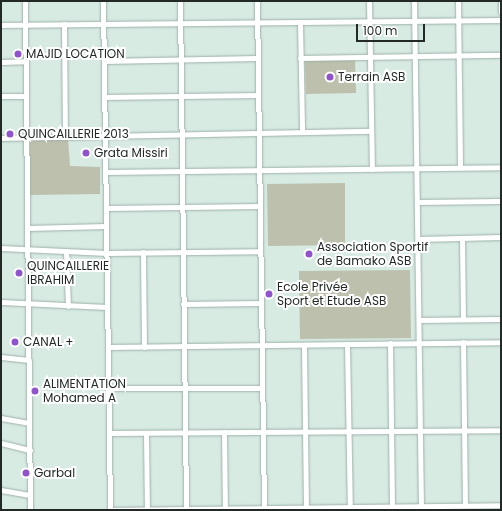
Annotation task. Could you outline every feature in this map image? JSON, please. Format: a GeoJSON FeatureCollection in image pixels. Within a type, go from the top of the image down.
{"type":"FeatureCollection","features":[{"type":"Feature","properties":{"kind":"street"},"geometry":{"type":"LineString","coordinates":[[25,1],[30,510]]}},
{"type":"Feature","properties":{"kind":"street"},"geometry":{"type":"LineString","coordinates":[[103,1],[110,510],[392,508],[421,506],[434,508],[465,505],[473,508],[501,505]]}},
{"type":"Feature","properties":{"kind":"street"},"geometry":{"type":"LineString","coordinates":[[180,1],[186,509]]}},
{"type":"Feature","properties":{"kind":"street"},"geometry":{"type":"LineString","coordinates":[[257,1],[264,509]]}},
{"type":"Feature","properties":{"kind":"street"},"geometry":{"type":"LineString","coordinates":[[370,1],[372,169]]}},
{"type":"Feature","properties":{"kind":"street"},"geometry":{"type":"LineString","coordinates":[[414,1],[421,506]]}},
{"type":"Feature","properties":{"kind":"street"},"geometry":{"type":"LineString","coordinates":[[458,1],[460,167]]}},
{"type":"Feature","properties":{"kind":"street"},"geometry":{"type":"LineString","coordinates":[[501,1],[501,12]]}},
{"type":"Feature","properties":{"kind":"street"},"geometry":{"type":"LineString","coordinates":[[1,25],[501,20]]}},
{"type":"Feature","properties":{"kind":"street"},"geometry":{"type":"LineString","coordinates":[[300,22],[302,132]]}},
{"type":"Feature","properties":{"kind":"street"},"geometry":{"type":"LineString","coordinates":[[64,24],[65,136]]}},
{"type":"Feature","properties":{"kind":"street"},"geometry":{"type":"LineString","coordinates":[[300,58],[501,55]]}},
{"type":"Feature","properties":{"kind":"street"},"geometry":{"type":"LineString","coordinates":[[104,60],[258,58]]}},
{"type":"Feature","properties":{"kind":"street"},"geometry":{"type":"LineString","coordinates":[[1,62],[26,61]]}},
{"type":"Feature","properties":{"kind":"street"},"geometry":{"type":"LineString","coordinates":[[105,97],[258,95]]}},
{"type":"Feature","properties":{"kind":"street"},"geometry":{"type":"LineString","coordinates":[[1,96],[26,96]]}},
{"type":"Feature","properties":{"kind":"street"},"geometry":{"type":"LineString","coordinates":[[1,138],[105,134],[371,130]]}},
{"type":"Feature","properties":{"kind":"street"},"geometry":{"type":"LineString","coordinates":[[106,172],[501,167]]}},
{"type":"Feature","properties":{"kind":"street"},"geometry":{"type":"LineString","coordinates":[[417,202],[501,201]]}},
{"type":"Feature","properties":{"kind":"street"},"geometry":{"type":"LineString","coordinates":[[106,208],[260,206]]}},
{"type":"Feature","properties":{"kind":"street"},"geometry":{"type":"LineString","coordinates":[[27,228],[106,226]]}},
{"type":"Feature","properties":{"kind":"street"},"geometry":{"type":"LineString","coordinates":[[418,238],[501,237]]}},
{"type":"Feature","properties":{"kind":"street"},"geometry":{"type":"LineString","coordinates":[[462,238],[463,320]]}},
{"type":"Feature","properties":{"kind":"street"},"geometry":{"type":"LineString","coordinates":[[1,248],[28,252],[107,253],[260,251]]}},
{"type":"Feature","properties":{"kind":"street"},"geometry":{"type":"LineString","coordinates":[[66,252],[68,306]]}},
{"type":"Feature","properties":{"kind":"street"},"geometry":{"type":"LineString","coordinates":[[143,252],[144,347]]}},
{"type":"Feature","properties":{"kind":"street"},"geometry":{"type":"LineString","coordinates":[[1,302],[28,305],[107,307]]}},
{"type":"Feature","properties":{"kind":"street"},"geometry":{"type":"LineString","coordinates":[[184,304],[261,303]]}},
{"type":"Feature","properties":{"kind":"street"},"geometry":{"type":"LineString","coordinates":[[419,320],[501,319]]}},
{"type":"Feature","properties":{"kind":"street"},"geometry":{"type":"LineString","coordinates":[[463,342],[465,505]]}},
{"type":"Feature","properties":{"kind":"street"},"geometry":{"type":"LineString","coordinates":[[108,347],[501,342]]}},
{"type":"Feature","properties":{"kind":"street"},"geometry":{"type":"LineString","coordinates":[[390,343],[392,508]]}},
{"type":"Feature","properties":{"kind":"street"},"geometry":{"type":"LineString","coordinates":[[347,344],[350,508]]}},
{"type":"Feature","properties":{"kind":"street"},"geometry":{"type":"LineString","coordinates":[[304,345],[306,508]]}},
{"type":"Feature","properties":{"kind":"street"},"geometry":{"type":"LineString","coordinates":[[1,357],[29,360]]}},
{"type":"Feature","properties":{"kind":"street"},"geometry":{"type":"LineString","coordinates":[[108,388],[262,388]]}},
{"type":"Feature","properties":{"kind":"street"},"geometry":{"type":"LineString","coordinates":[[1,418],[30,423]]}},
{"type":"Feature","properties":{"kind":"street"},"geometry":{"type":"LineString","coordinates":[[109,433],[501,430]]}},
{"type":"Feature","properties":{"kind":"street"},"geometry":{"type":"LineString","coordinates":[[224,432],[225,509]]}},
{"type":"Feature","properties":{"kind":"street"},"geometry":{"type":"LineString","coordinates":[[146,433],[147,509]]}},
{"type":"Feature","properties":{"kind":"street"},"geometry":{"type":"LineString","coordinates":[[1,443],[30,450]]}},
{"type":"Feature","properties":{"kind":"street"},"geometry":{"type":"LineString","coordinates":[[1,490],[30,495]]}},
{"type":"Feature","properties":{"kind":"green space","name":"Terrain ASB"},"geometry":{"type":"Polygon","coordinates":[[[355,59],[356,93],[306,94],[305,61],[355,59]]]}},
{"type":"Feature","properties":{"kind":"green space"},"geometry":{"type":"Polygon","coordinates":[[[30,138],[68,138],[70,166],[100,167],[100,194],[30,195],[30,138]]]}},
{"type":"Feature","properties":{"kind":"green space"},"geometry":{"type":"Polygon","coordinates":[[[345,183],[345,245],[268,246],[267,184],[345,183]]]}},
{"type":"Feature","properties":{"kind":"green space"},"geometry":{"type":"Polygon","coordinates":[[[410,270],[411,338],[300,339],[299,271],[410,270]]]}},
{"type":"Feature","properties":{"kind":"place","name":"MAJID LOCATION"},"geometry":{"type":"Point","coordinates":[18,54]}},
{"type":"Feature","properties":{"kind":"place","name":"Terrain ASB"},"geometry":{"type":"Point","coordinates":[330,77]}},
{"type":"Feature","properties":{"kind":"place","name":"QUINCAILLERIE 2013"},"geometry":{"type":"Point","coordinates":[10,134]}},
{"type":"Feature","properties":{"kind":"place","name":"Grata Missiri"},"geometry":{"type":"Point","coordinates":[86,153]}},
{"type":"Feature","properties":{"kind":"place","name":"Association Sportif de Bamako ASB"},"geometry":{"type":"Point","coordinates":[309,254]}},
{"type":"Feature","properties":{"kind":"place","name":"QUINCAILLERIE IBRAHIM"},"geometry":{"type":"Point","coordinates":[19,273]}},
{"type":"Feature","properties":{"kind":"place","name":"Ecole Privée Sport et Etude ASB"},"geometry":{"type":"Point","coordinates":[269,294]}},
{"type":"Feature","properties":{"kind":"place","name":"CANAL +"},"geometry":{"type":"Point","coordinates":[15,342]}},
{"type":"Feature","properties":{"kind":"place","name":"ALIMENTATION Mohamed A"},"geometry":{"type":"Point","coordinates":[35,391]}},
{"type":"Feature","properties":{"kind":"place","name":"Garbal"},"geometry":{"type":"Point","coordinates":[26,473]}}]}
